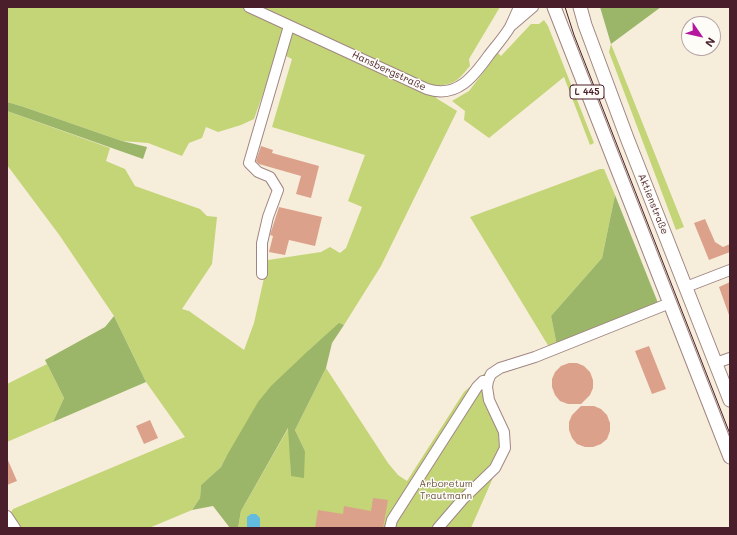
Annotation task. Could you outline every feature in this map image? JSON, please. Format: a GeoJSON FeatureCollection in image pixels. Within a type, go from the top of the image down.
{"type":"FeatureCollection","features":[{"type":"Feature","properties":{"kind":"main road","name":"Aktienstraße"},"geometry":{"type":"LineString","coordinates":[[554,7],[730,457]]}},
{"type":"Feature","properties":{"kind":"main road","name":"Aktienstraße"},"geometry":{"type":"LineString","coordinates":[[580,7],[585,25],[627,138],[730,400]]}},
{"type":"Feature","properties":{"kind":"street","name":"Hansbergstraße"},"geometry":{"type":"LineString","coordinates":[[249,7],[427,89],[439,92],[457,88],[472,77],[509,28],[519,7]]}},
{"type":"Feature","properties":{"kind":"street","name":"Hansbergstraße"},"geometry":{"type":"LineString","coordinates":[[509,28],[533,7]]}},
{"type":"Feature","properties":{"kind":"street"},"geometry":{"type":"LineString","coordinates":[[262,274],[262,243],[268,217],[278,190],[270,177],[258,172],[249,163],[289,26]]}},
{"type":"Feature","properties":{"kind":"street"},"geometry":{"type":"LineString","coordinates":[[686,287],[730,270]]}},
{"type":"Feature","properties":{"kind":"street"},"geometry":{"type":"LineString","coordinates":[[438,528],[463,499],[495,468],[505,448],[504,432],[489,400],[487,387],[491,374],[500,368],[535,357],[670,303]]}},
{"type":"Feature","properties":{"kind":"street"},"geometry":{"type":"LineString","coordinates":[[716,363],[730,358]]}},
{"type":"Feature","properties":{"kind":"street"},"geometry":{"type":"LineString","coordinates":[[390,528],[392,520],[477,387],[483,381],[488,381]]}},
{"type":"Feature","properties":{"kind":"street"},"geometry":{"type":"LineString","coordinates":[[7,516],[15,528]]}},
{"type":"Feature","properties":{"kind":"green space"},"geometry":{"type":"Polygon","coordinates":[[[7,7],[500,7],[469,59],[470,66],[457,80],[449,84],[438,86],[436,98],[457,111],[381,266],[344,325],[339,324],[310,349],[226,457],[221,467],[201,485],[200,498],[192,510],[149,528],[19,528],[10,514],[13,509],[185,437],[146,382],[114,316],[60,236],[7,165],[7,111],[110,148],[106,161],[125,169],[135,186],[200,209],[207,216],[217,217],[212,264],[182,309],[189,311],[244,350],[254,323],[268,260],[321,252],[330,247],[340,253],[346,248],[362,207],[348,201],[365,155],[272,127],[292,59],[278,52],[254,119],[241,125],[218,132],[206,127],[202,138],[189,143],[182,156],[148,143],[122,141],[7,102],[7,7]]]}},
{"type":"Feature","properties":{"kind":"green space"},"geometry":{"type":"Polygon","coordinates":[[[600,7],[661,7],[611,44],[600,7]]]}},
{"type":"Feature","properties":{"kind":"green space"},"geometry":{"type":"Polygon","coordinates":[[[544,20],[548,26],[594,143],[590,145],[564,77],[489,138],[464,120],[465,111],[452,101],[469,91],[498,53],[501,56],[531,24],[539,24],[544,20]]]}},
{"type":"Feature","properties":{"kind":"green space"},"geometry":{"type":"Polygon","coordinates":[[[611,44],[684,227],[676,230],[609,52],[611,44]]]}},
{"type":"Feature","properties":{"kind":"green space"},"geometry":{"type":"Polygon","coordinates":[[[7,102],[122,141],[147,147],[143,159],[7,111],[7,102]]]}},
{"type":"Feature","properties":{"kind":"green space"},"geometry":{"type":"Polygon","coordinates":[[[600,169],[604,169],[615,195],[602,258],[551,316],[557,346],[549,347],[470,217],[600,169]]]}},
{"type":"Feature","properties":{"kind":"green space"},"geometry":{"type":"Polygon","coordinates":[[[615,195],[658,303],[557,346],[551,316],[602,258],[615,195]]]}},
{"type":"Feature","properties":{"kind":"green space"},"geometry":{"type":"Polygon","coordinates":[[[114,316],[146,382],[53,422],[64,398],[45,360],[105,327],[114,316]]]}},
{"type":"Feature","properties":{"kind":"green space"},"geometry":{"type":"Polygon","coordinates":[[[339,323],[344,325],[332,343],[326,368],[295,430],[305,451],[304,478],[291,476],[288,428],[241,511],[238,528],[230,528],[213,506],[192,510],[200,498],[201,485],[221,467],[258,402],[271,386],[339,323]]]}},
{"type":"Feature","properties":{"kind":"green space"},"geometry":{"type":"Polygon","coordinates":[[[47,364],[64,398],[53,422],[7,442],[7,384],[47,364]]]}},
{"type":"Feature","properties":{"kind":"green space","name":"Arboretum Trautmann"},"geometry":{"type":"Polygon","coordinates":[[[326,368],[388,463],[398,475],[407,481],[464,392],[488,370],[483,388],[500,430],[502,447],[492,480],[471,528],[238,528],[241,511],[289,427],[291,476],[305,451],[295,430],[326,368]]]}},
{"type":"Feature","properties":{"kind":"water"},"geometry":{"type":"Polygon","coordinates":[[[251,514],[256,514],[260,518],[260,528],[247,528],[247,517],[251,514]]]}},
{"type":"Feature","properties":{"kind":"building"},"geometry":{"type":"Polygon","coordinates":[[[261,146],[273,150],[272,153],[319,166],[311,198],[296,194],[301,176],[259,164],[256,161],[261,146]]]}},
{"type":"Feature","properties":{"kind":"building"},"geometry":{"type":"Polygon","coordinates":[[[279,207],[322,217],[315,246],[289,240],[285,255],[269,252],[273,236],[270,235],[279,207]]]}},
{"type":"Feature","properties":{"kind":"building"},"geometry":{"type":"Polygon","coordinates":[[[705,219],[715,242],[723,247],[730,244],[730,252],[709,260],[694,223],[705,219]]]}},
{"type":"Feature","properties":{"kind":"building"},"geometry":{"type":"Polygon","coordinates":[[[730,282],[730,315],[729,315],[719,287],[730,282]]]}},
{"type":"Feature","properties":{"kind":"building"},"geometry":{"type":"Polygon","coordinates":[[[649,346],[666,389],[652,394],[635,351],[649,346]]]}},
{"type":"Feature","properties":{"kind":"building"},"geometry":{"type":"Polygon","coordinates":[[[569,363],[577,363],[584,366],[590,372],[593,380],[593,388],[590,395],[581,404],[568,404],[560,401],[555,395],[552,387],[552,379],[555,372],[561,366],[569,363]]]}},
{"type":"Feature","properties":{"kind":"building"},"geometry":{"type":"Polygon","coordinates":[[[581,406],[594,406],[601,409],[607,415],[610,423],[610,431],[607,439],[601,444],[593,447],[585,447],[577,444],[572,438],[569,430],[569,422],[572,415],[581,406]]]}},
{"type":"Feature","properties":{"kind":"building"},"geometry":{"type":"Polygon","coordinates":[[[150,420],[158,438],[144,444],[136,426],[150,420]]]}},
{"type":"Feature","properties":{"kind":"building"},"geometry":{"type":"Polygon","coordinates":[[[7,458],[17,481],[7,485],[7,458]]]}},
{"type":"Feature","properties":{"kind":"building"},"geometry":{"type":"Polygon","coordinates":[[[373,498],[388,500],[383,528],[315,528],[318,510],[343,514],[344,506],[371,511],[373,498]]]}},
{"type":"Feature","properties":{"kind":"tram line"},"geometry":{"type":"LineString","coordinates":[[565,7],[574,35],[730,434]]}}]}
